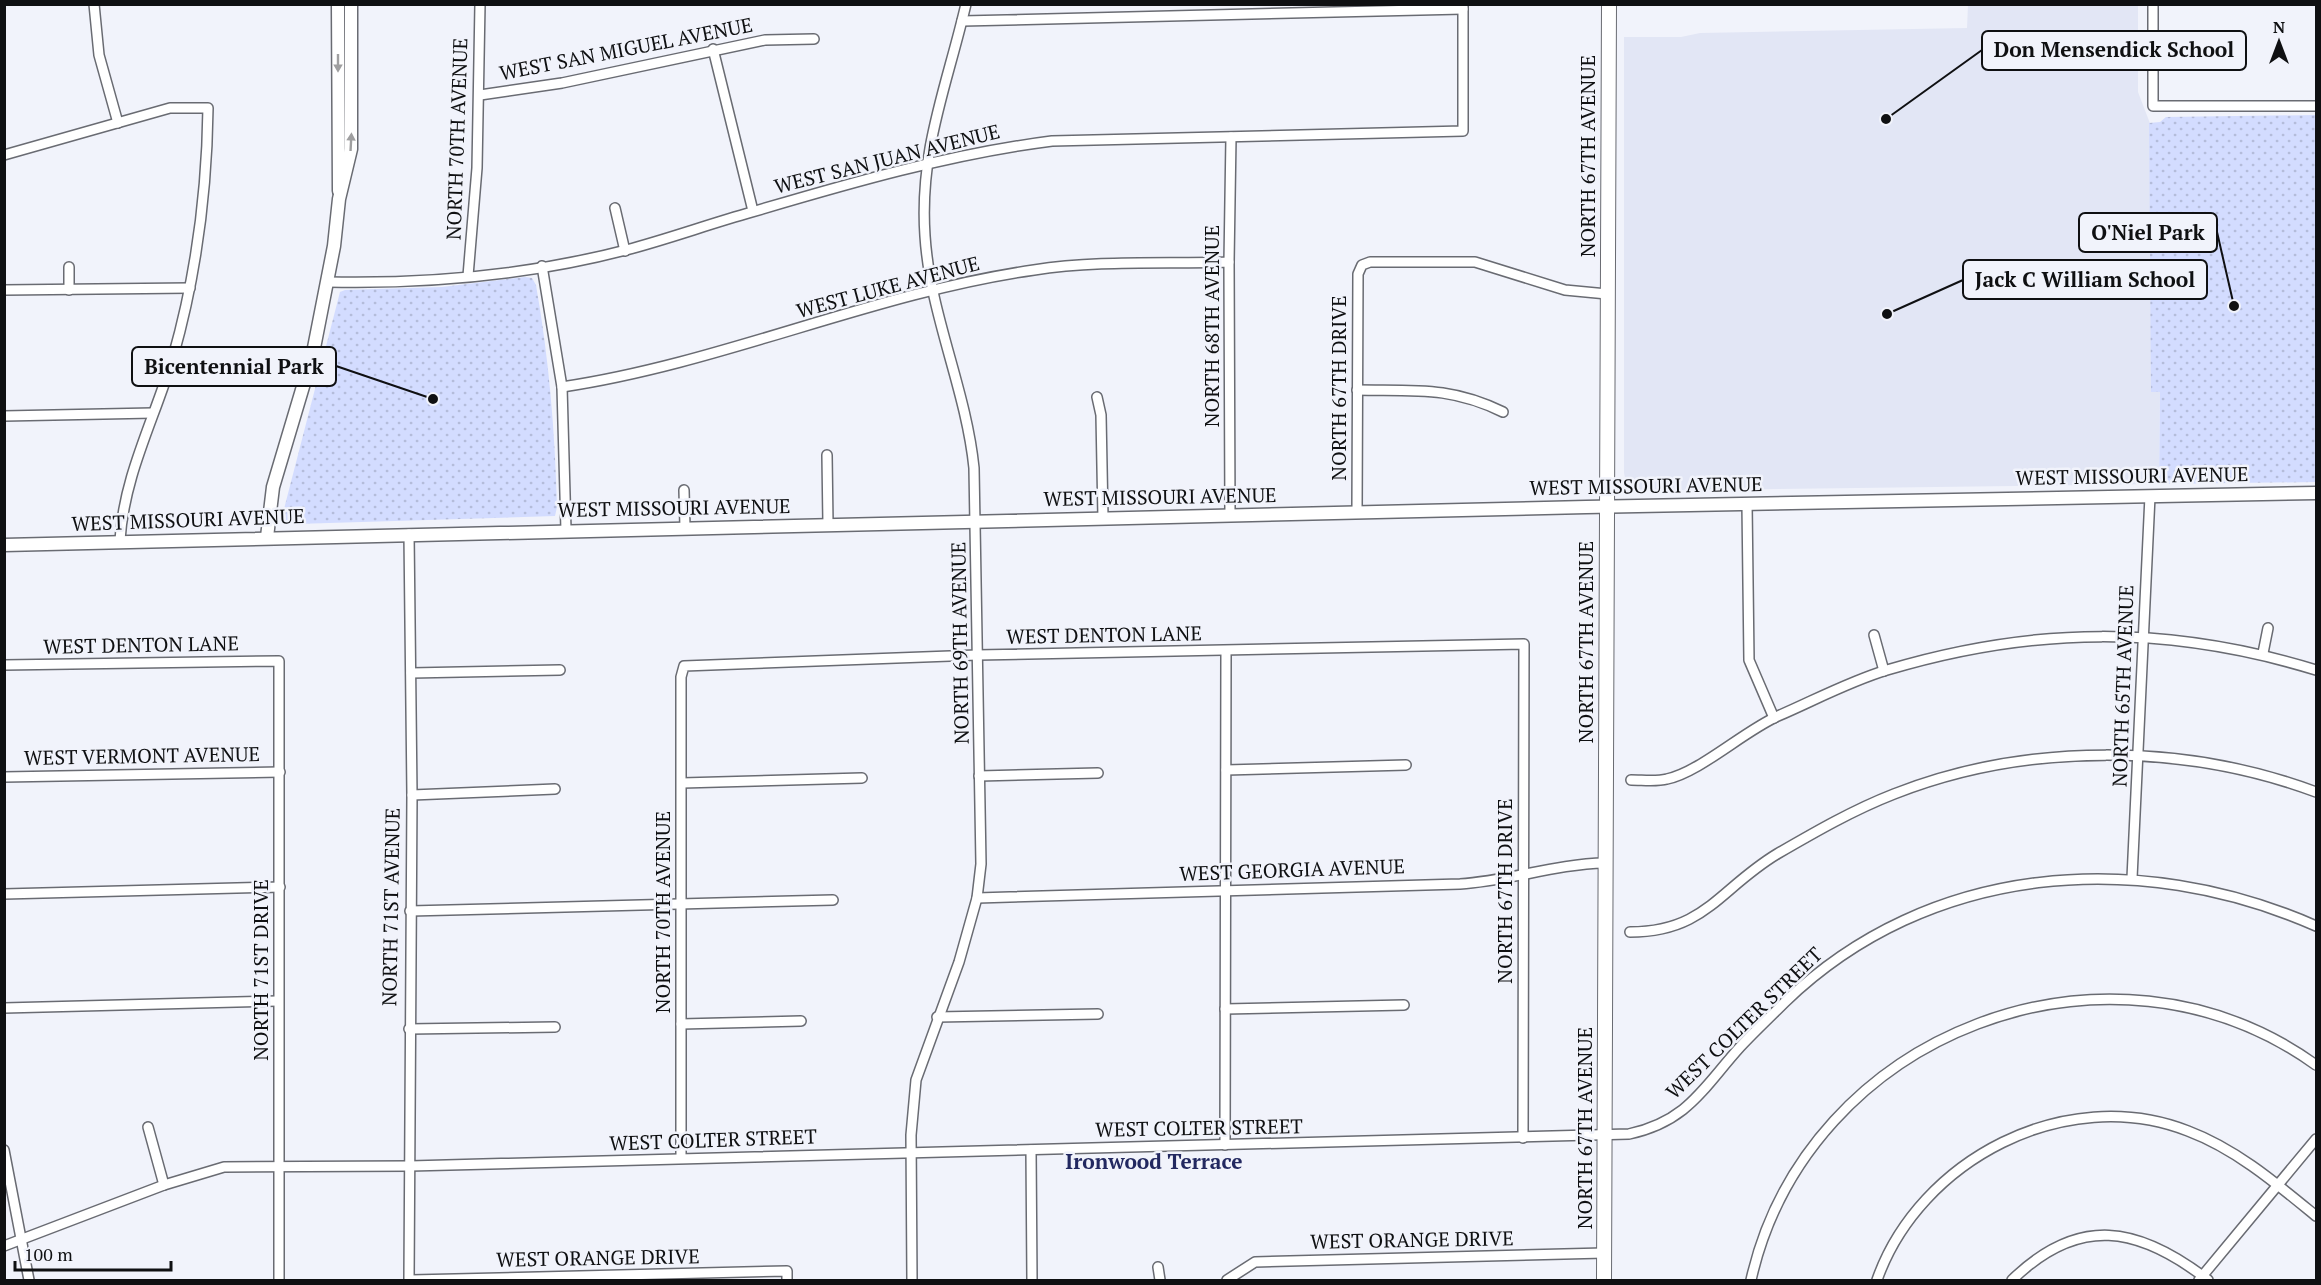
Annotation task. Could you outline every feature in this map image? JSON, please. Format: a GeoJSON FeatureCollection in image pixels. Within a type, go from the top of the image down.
{"type":"FeatureCollection","features":[{"type":"Feature","properties":{"kind":"main road","name":"NORTH 67TH AVENUE"},"geometry":{"type":"LineString","coordinates":[[1604,1281],[1609,4]]}},
{"type":"Feature","properties":{"kind":"street"},"geometry":{"type":"LineString","coordinates":[[94,4],[99,56],[118,123]]}},
{"type":"Feature","properties":{"kind":"street"},"geometry":{"type":"LineString","coordinates":[[339,4],[339,199]]}},
{"type":"Feature","properties":{"kind":"street"},"geometry":{"type":"LineString","coordinates":[[267,537],[273,487],[313,353],[328,282],[339,199],[351,149],[351,4]]}},
{"type":"Feature","properties":{"kind":"street","name":"NORTH 70TH AVENUE"},"geometry":{"type":"LineString","coordinates":[[468,276],[480,95],[480,4]]}},
{"type":"Feature","properties":{"kind":"street","name":"NORTH 69TH AVENUE"},"geometry":{"type":"LineString","coordinates":[[912,1281],[912,1152],[916,1080],[937,1017],[959,962],[977,898],[981,864],[977,521],[974,468],[967,419],[933,291],[925,238],[927,165],[937,107],[966,4]]}},
{"type":"Feature","properties":{"kind":"street"},"geometry":{"type":"LineString","coordinates":[[2152,4],[2153,106],[2316,106]]}},
{"type":"Feature","properties":{"kind":"street"},"geometry":{"type":"LineString","coordinates":[[962,21],[1463,7]]}},
{"type":"Feature","properties":{"kind":"street","name":"WEST SAN JUAN AVENUE"},"geometry":{"type":"LineString","coordinates":[[328,282],[398,281],[542,267],[625,250],[753,211],[927,165],[980,152],[1052,141],[1463,131],[1463,7]]}},
{"type":"Feature","properties":{"kind":"street","name":"WEST SAN MIGUEL AVENUE"},"geometry":{"type":"LineString","coordinates":[[480,95],[562,83],[713,49],[765,40],[814,39]]}},
{"type":"Feature","properties":{"kind":"street"},"geometry":{"type":"LineString","coordinates":[[713,49],[753,211]]}},
{"type":"Feature","properties":{"kind":"street"},"geometry":{"type":"LineString","coordinates":[[4,155],[170,108],[208,108],[203,191],[190,288],[173,358],[127,489],[120,540]]}},
{"type":"Feature","properties":{"kind":"street","name":"NORTH 68TH AVENUE"},"geometry":{"type":"LineString","coordinates":[[1230,515],[1231,137]]}},
{"type":"Feature","properties":{"kind":"street"},"geometry":{"type":"LineString","coordinates":[[615,208],[625,250]]}},
{"type":"Feature","properties":{"kind":"street","name":"NORTH 67TH DRIVE"},"geometry":{"type":"LineString","coordinates":[[1357,512],[1358,274],[1362,265],[1370,262],[1459,260],[1491,266],[1564,290],[1607,294]]}},
{"type":"Feature","properties":{"kind":"street","name":"WEST LUKE AVENUE"},"geometry":{"type":"LineString","coordinates":[[562,387],[687,361],[933,291],[1000,276],[1065,267],[1229,262]]}},
{"type":"Feature","properties":{"kind":"street"},"geometry":{"type":"LineString","coordinates":[[69,267],[69,290]]}},
{"type":"Feature","properties":{"kind":"street"},"geometry":{"type":"LineString","coordinates":[[542,267],[562,387],[566,530]]}},
{"type":"Feature","properties":{"kind":"street"},"geometry":{"type":"LineString","coordinates":[[4,290],[190,288]]}},
{"type":"Feature","properties":{"kind":"street"},"geometry":{"type":"LineString","coordinates":[[1357,390],[1456,393],[1503,412]]}},
{"type":"Feature","properties":{"kind":"street"},"geometry":{"type":"LineString","coordinates":[[1097,397],[1101,415],[1103,518]]}},
{"type":"Feature","properties":{"kind":"street"},"geometry":{"type":"LineString","coordinates":[[4,416],[153,413]]}},
{"type":"Feature","properties":{"kind":"street"},"geometry":{"type":"LineString","coordinates":[[827,456],[828,524]]}},
{"type":"Feature","properties":{"kind":"street"},"geometry":{"type":"LineString","coordinates":[[684,490],[685,527]]}},
{"type":"Feature","properties":{"kind":"street","name":"WEST MISSOURI AVENUE"},"geometry":{"type":"LineString","coordinates":[[4,545],[120,540],[685,527],[2316,493]]}},
{"type":"Feature","properties":{"kind":"street","name":"NORTH 65TH AVENUE"},"geometry":{"type":"LineString","coordinates":[[2132,878],[2150,496]]}},
{"type":"Feature","properties":{"kind":"street"},"geometry":{"type":"LineString","coordinates":[[1747,504],[1749,660],[1774,718]]}},
{"type":"Feature","properties":{"kind":"street","name":"NORTH 71ST AVENUE"},"geometry":{"type":"LineString","coordinates":[[409,534],[412,795],[409,1029],[410,1281]]}},
{"type":"Feature","properties":{"kind":"street"},"geometry":{"type":"LineString","coordinates":[[2263,653],[2268,628]]}},
{"type":"Feature","properties":{"kind":"street"},"geometry":{"type":"LineString","coordinates":[[1874,635],[1884,671]]}},
{"type":"Feature","properties":{"kind":"street"},"geometry":{"type":"LineString","coordinates":[[1631,780],[1657,781],[1676,776],[1774,718],[1884,671],[1966,649],[2048,637],[2143,636],[2263,653],[2316,670]]}},
{"type":"Feature","properties":{"kind":"street","name":"NORTH 67TH DRIVE"},"geometry":{"type":"LineString","coordinates":[[1523,1138],[1524,644]]}},
{"type":"Feature","properties":{"kind":"street","name":"WEST DENTON LANE"},"geometry":{"type":"LineString","coordinates":[[684,666],[977,655],[1524,644]]}},
{"type":"Feature","properties":{"kind":"street"},"geometry":{"type":"LineString","coordinates":[[1225,1145],[1226,651]]}},
{"type":"Feature","properties":{"kind":"street","name":"WEST DENTON LANE"},"geometry":{"type":"LineString","coordinates":[[4,665],[279,661]]}},
{"type":"Feature","properties":{"kind":"street","name":"NORTH 71ST DRIVE"},"geometry":{"type":"LineString","coordinates":[[279,661],[279,1281]]}},
{"type":"Feature","properties":{"kind":"street","name":"NORTH 70TH AVENUE"},"geometry":{"type":"LineString","coordinates":[[681,1158],[681,677],[684,666]]}},
{"type":"Feature","properties":{"kind":"street"},"geometry":{"type":"LineString","coordinates":[[411,673],[560,670]]}},
{"type":"Feature","properties":{"kind":"street"},"geometry":{"type":"LineString","coordinates":[[1630,932],[1668,929],[1695,918],[1770,858],[1830,823],[1896,793],[1953,776],[2023,761],[2081,756],[2139,757],[2202,763],[2287,781],[2316,792]]}},
{"type":"Feature","properties":{"kind":"street"},"geometry":{"type":"LineString","coordinates":[[1226,770],[1406,765]]}},
{"type":"Feature","properties":{"kind":"street","name":"WEST VERMONT AVENUE"},"geometry":{"type":"LineString","coordinates":[[4,777],[280,771]]}},
{"type":"Feature","properties":{"kind":"street"},"geometry":{"type":"LineString","coordinates":[[980,776],[1098,773]]}},
{"type":"Feature","properties":{"kind":"street"},"geometry":{"type":"LineString","coordinates":[[682,783],[862,778]]}},
{"type":"Feature","properties":{"kind":"street"},"geometry":{"type":"LineString","coordinates":[[412,795],[555,789]]}},
{"type":"Feature","properties":{"kind":"street","name":"WEST GEORGIA AVENUE"},"geometry":{"type":"LineString","coordinates":[[977,898],[1460,884],[1483,882],[1579,863],[1605,863]]}},
{"type":"Feature","properties":{"kind":"street","name":"WEST COLTER STREET"},"geometry":{"type":"LineString","coordinates":[[4,1246],[22,1242],[164,1185],[224,1167],[410,1166],[1523,1138],[1644,1131],[1690,1106],[1740,1048],[1809,980],[1840,955],[1929,910],[1974,895],[2070,879],[2132,878],[2187,885],[2244,898],[2316,926]]}},
{"type":"Feature","properties":{"kind":"street"},"geometry":{"type":"LineString","coordinates":[[4,894],[280,887]]}},
{"type":"Feature","properties":{"kind":"street"},"geometry":{"type":"LineString","coordinates":[[410,911],[834,900]]}},
{"type":"Feature","properties":{"kind":"street"},"geometry":{"type":"LineString","coordinates":[[1751,1281],[1771,1219],[1789,1184],[1818,1140],[1853,1101],[1901,1062],[1964,1030],[2000,1016],[2057,1001],[2108,997],[2183,1006],[2263,1032],[2316,1065]]}},
{"type":"Feature","properties":{"kind":"street"},"geometry":{"type":"LineString","coordinates":[[4,1008],[278,1001]]}},
{"type":"Feature","properties":{"kind":"street"},"geometry":{"type":"LineString","coordinates":[[1225,1010],[1404,1005]]}},
{"type":"Feature","properties":{"kind":"street"},"geometry":{"type":"LineString","coordinates":[[937,1017],[1098,1014]]}},
{"type":"Feature","properties":{"kind":"street"},"geometry":{"type":"LineString","coordinates":[[681,1024],[801,1021]]}},
{"type":"Feature","properties":{"kind":"street"},"geometry":{"type":"LineString","coordinates":[[409,1029],[555,1027]]}},
{"type":"Feature","properties":{"kind":"street"},"geometry":{"type":"LineString","coordinates":[[1877,1281],[1883,1263],[1908,1218],[1932,1192],[1996,1144],[2069,1119],[2117,1116],[2186,1130],[2217,1143],[2279,1186],[2316,1216]]}},
{"type":"Feature","properties":{"kind":"street"},"geometry":{"type":"LineString","coordinates":[[148,1127],[164,1185]]}},
{"type":"Feature","properties":{"kind":"street"},"geometry":{"type":"LineString","coordinates":[[2012,1281],[2056,1247],[2088,1237],[2110,1234],[2156,1245],[2203,1279],[2316,1139]]}},
{"type":"Feature","properties":{"kind":"street"},"geometry":{"type":"LineString","coordinates":[[4,1149],[29,1281]]}},
{"type":"Feature","properties":{"kind":"street"},"geometry":{"type":"LineString","coordinates":[[1031,1150],[1032,1281]]}},
{"type":"Feature","properties":{"kind":"street","name":"WEST ORANGE DRIVE"},"geometry":{"type":"LineString","coordinates":[[1227,1281],[1255,1262],[1604,1253]]}},
{"type":"Feature","properties":{"kind":"street"},"geometry":{"type":"LineString","coordinates":[[1158,1267],[1160,1281]]}},
{"type":"Feature","properties":{"kind":"street","name":"WEST ORANGE DRIVE"},"geometry":{"type":"LineString","coordinates":[[410,1281],[787,1276]]}},
{"type":"Feature","properties":{"kind":"shaded area"},"geometry":{"type":"Polygon","coordinates":[[[1968,5],[2138,5],[2138,92],[2151,126],[2151,391],[2160,391],[2159,484],[1632,491],[1627,487],[1624,473],[1624,37],[1681,37],[1700,33],[1967,28],[1968,5]]]}},
{"type":"Feature","properties":{"kind":"shaded area"},"geometry":{"type":"Polygon","coordinates":[[[2316,115],[2316,482],[2159,484],[2160,392],[2151,392],[2149,123],[2160,122],[2166,117],[2316,115]]]}},
{"type":"Feature","properties":{"kind":"shaded area"},"geometry":{"type":"Polygon","coordinates":[[[532,278],[536,285],[551,395],[557,507],[555,516],[296,524],[286,521],[284,509],[340,292],[442,287],[532,278]]]}},
{"type":"Feature","properties":{"kind":"place","name":"Don Mensendick School"},"geometry":{"type":"Point","coordinates":[1886,119]}},
{"type":"Feature","properties":{"kind":"place","name":"O'Niel Park"},"geometry":{"type":"Point","coordinates":[2234,306]}},
{"type":"Feature","properties":{"kind":"place","name":"Jack C William School"},"geometry":{"type":"Point","coordinates":[1887,314]}},
{"type":"Feature","properties":{"kind":"place","name":"Bicentennial Park"},"geometry":{"type":"Point","coordinates":[433,399]}},
{"type":"Feature","properties":{"kind":"district","name":"Ironwood Terrace"},"geometry":{"type":"Point","coordinates":[1154,1162]}}]}
